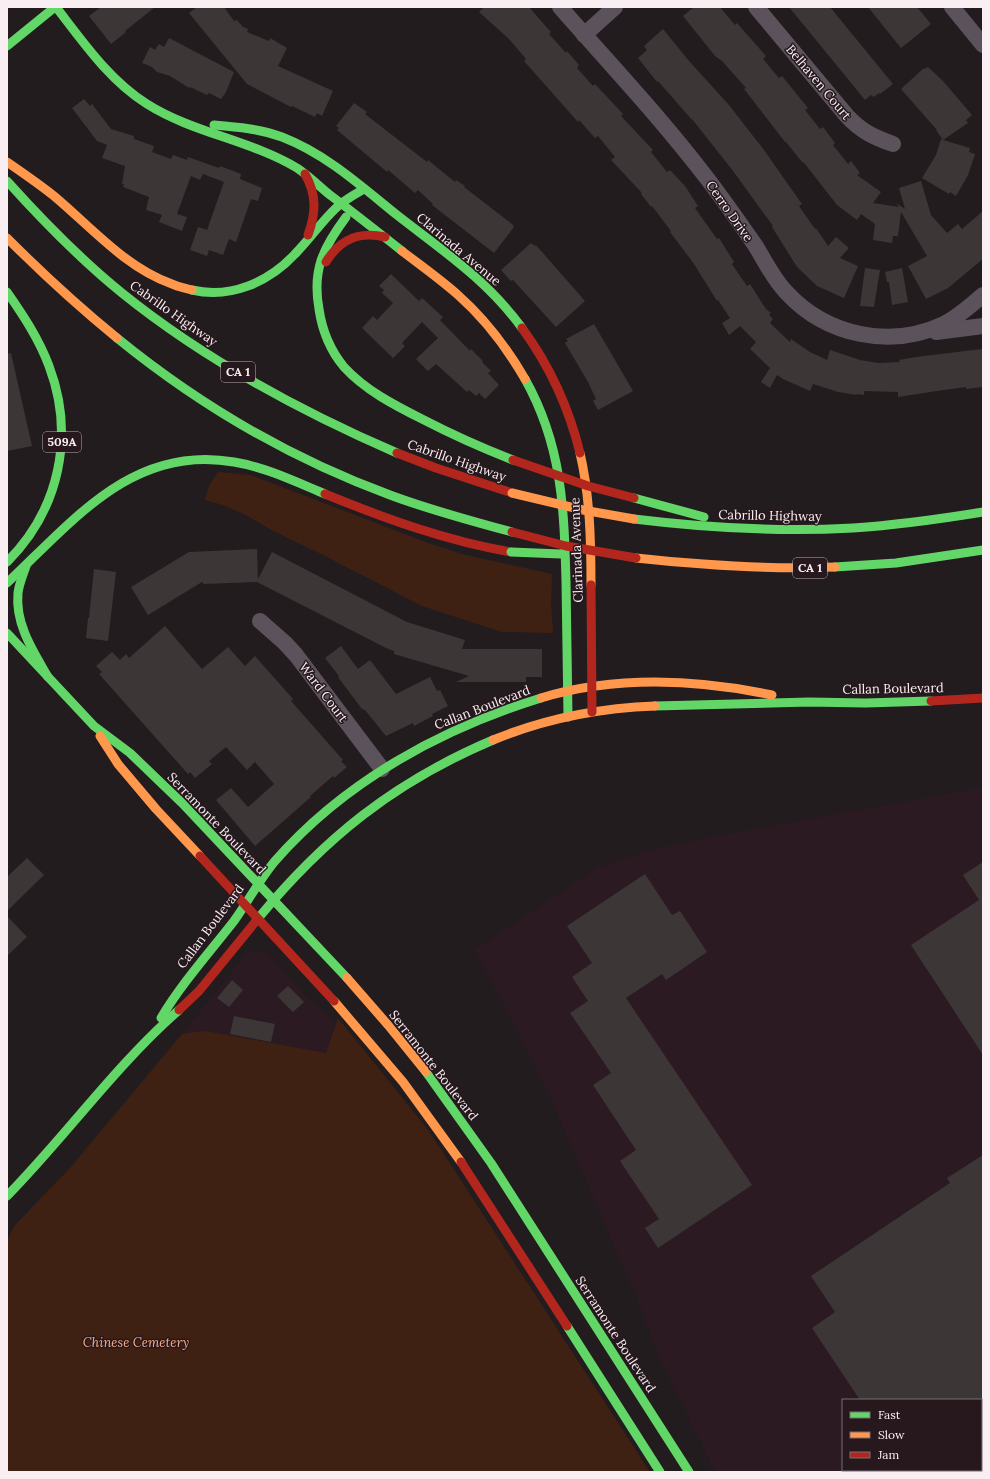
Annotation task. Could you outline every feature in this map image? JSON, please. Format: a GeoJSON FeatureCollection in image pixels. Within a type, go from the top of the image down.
{"type":"FeatureCollection","features":[{"type":"Feature","properties":{"kind":"main road"},"geometry":{"type":"LineString","coordinates":[[7,46],[55,7]]}},
{"type":"Feature","properties":{"kind":"main road","name":"Clarinada Avenue"},"geometry":{"type":"LineString","coordinates":[[55,7],[108,71],[124,87],[147,104],[169,116],[276,157],[305,174],[447,286],[479,315],[498,337],[514,360],[541,411],[558,467],[566,578],[568,717]]}},
{"type":"Feature","properties":{"kind":"main road","name":"Clarinada Avenue"},"geometry":{"type":"LineString","coordinates":[[186,123],[243,127],[262,131],[287,139],[317,154],[452,257],[496,296],[534,344],[558,389],[569,416],[578,444],[588,498],[592,712]]}},
{"type":"Feature","properties":{"kind":"main road"},"geometry":{"type":"LineString","coordinates":[[7,162],[53,195],[128,260],[157,278],[174,286],[204,292],[232,290],[264,279],[287,263],[302,248],[333,211],[342,203],[364,189]]}},
{"type":"Feature","properties":{"kind":"main road"},"geometry":{"type":"LineString","coordinates":[[287,263],[305,240],[315,214],[314,194],[305,174]]}},
{"type":"Feature","properties":{"kind":"main road","name":"Cabrillo Highway"},"geometry":{"type":"LineString","coordinates":[[7,182],[58,236],[121,292],[167,327],[236,371],[311,414],[362,439],[414,461],[467,479],[512,493],[570,507],[634,519],[744,529],[800,530],[856,528],[912,523],[983,512]]}},
{"type":"Feature","properties":{"kind":"main road"},"geometry":{"type":"LineString","coordinates":[[364,189],[331,236],[320,258],[317,275],[317,296],[321,324],[329,344],[344,366],[357,379],[381,397],[427,422],[513,460],[588,486],[744,529]]}},
{"type":"Feature","properties":{"kind":"main road"},"geometry":{"type":"LineString","coordinates":[[317,296],[326,260],[343,242],[357,236],[372,234],[385,237]]}},
{"type":"Feature","properties":{"kind":"main road","name":"CA 1"},"geometry":{"type":"LineString","coordinates":[[7,238],[60,290],[120,340],[173,379],[244,425],[308,460],[374,490],[434,511],[574,547],[636,558],[713,566],[806,568],[885,564],[983,550]]}},
{"type":"Feature","properties":{"kind":"main road","name":"509A"},"geometry":{"type":"LineString","coordinates":[[7,292],[31,326],[42,346],[51,368],[58,393],[62,418],[61,455],[57,476],[47,504],[33,531],[21,548],[7,562]]}},
{"type":"Feature","properties":{"kind":"main road"},"geometry":{"type":"LineString","coordinates":[[7,582],[87,508],[124,481],[138,474],[166,465],[207,460],[234,462],[258,468],[383,517],[468,544],[511,552],[636,558]]}},
{"type":"Feature","properties":{"kind":"main road","name":"509A"},"geometry":{"type":"LineString","coordinates":[[7,552],[25,534],[47,504]]}},
{"type":"Feature","properties":{"kind":"main road"},"geometry":{"type":"LineString","coordinates":[[27,565],[19,587],[17,608],[24,630],[48,677]]}},
{"type":"Feature","properties":{"kind":"main road","name":"Serramonte Boulevard"},"geometry":{"type":"LineString","coordinates":[[7,633],[94,726],[130,753],[172,793],[274,900],[388,1025],[458,1115],[511,1193],[689,1472]]}},
{"type":"Feature","properties":{"kind":"main road","name":"Callan Boulevard"},"geometry":{"type":"LineString","coordinates":[[153,1034],[178,989],[245,905],[258,884],[279,857],[304,832],[351,792],[382,769],[427,743],[467,724],[516,706],[568,691],[621,682],[651,681],[733,686],[804,702]]}},
{"type":"Feature","properties":{"kind":"main road","name":"Callan Boulevard"},"geometry":{"type":"LineString","coordinates":[[7,1196],[47,1155],[93,1100],[153,1034],[199,991],[274,900],[314,857],[335,837],[384,798],[456,757],[488,742],[531,727],[568,717],[592,712],[654,705],[804,702],[895,703],[983,698]]}},
{"type":"Feature","properties":{"kind":"main road","name":"Serramonte Boulevard"},"geometry":{"type":"LineString","coordinates":[[94,726],[122,770],[367,1038],[403,1082],[480,1190],[660,1472]]}},
{"type":"Feature","properties":{"kind":"street","name":"Cerro Drive"},"geometry":{"type":"LineString","coordinates":[[560,7],[706,176],[772,274],[786,293],[804,310],[827,324],[850,332],[876,337],[902,336],[983,326]]}},
{"type":"Feature","properties":{"kind":"street"},"geometry":{"type":"LineString","coordinates":[[584,35],[615,7]]}},
{"type":"Feature","properties":{"kind":"street","name":"Belhaven Court"},"geometry":{"type":"LineString","coordinates":[[756,7],[846,116],[866,133],[893,144]]}},
{"type":"Feature","properties":{"kind":"street"},"geometry":{"type":"LineString","coordinates":[[952,7],[983,45]]}},
{"type":"Feature","properties":{"kind":"street","name":"Cerro Drive"},"geometry":{"type":"LineString","coordinates":[[902,336],[926,331],[945,323],[983,295]]}},
{"type":"Feature","properties":{"kind":"street","name":"Ward Court"},"geometry":{"type":"LineString","coordinates":[[260,621],[296,655],[382,769]]}},
{"type":"Feature","properties":{"kind":"shaded area"},"geometry":{"type":"Polygon","coordinates":[[[983,787],[983,1472],[715,1472],[659,1357],[639,1304],[553,1104],[475,949],[596,869],[638,854],[686,842],[983,787]]]}},
{"type":"Feature","properties":{"kind":"shaded area"},"geometry":{"type":"Polygon","coordinates":[[[256,951],[266,953],[270,956],[307,997],[336,1022],[326,1053],[211,1032],[202,1031],[182,1034],[245,955],[256,951]]]}},
{"type":"Feature","properties":{"kind":"green space"},"geometry":{"type":"Polygon","coordinates":[[[218,472],[251,475],[428,543],[462,554],[552,574],[552,633],[502,632],[422,606],[273,531],[246,515],[223,505],[205,500],[209,486],[218,472]]]}},
{"type":"Feature","properties":{"kind":"green space","name":"Chinese Cemetery"},"geometry":{"type":"Polygon","coordinates":[[[338,1018],[429,1131],[650,1472],[7,1472],[7,1245],[9,1236],[15,1225],[70,1168],[182,1034],[202,1031],[211,1032],[326,1053],[338,1018]]]}},
{"type":"Feature","properties":{"kind":"building"},"geometry":{"type":"Polygon","coordinates":[[[101,7],[155,7],[111,44],[89,16],[101,7]]]}},
{"type":"Feature","properties":{"kind":"building"},"geometry":{"type":"Polygon","coordinates":[[[197,7],[224,7],[234,21],[237,20],[243,27],[248,29],[247,32],[269,41],[270,38],[287,48],[278,66],[333,91],[322,116],[317,113],[315,117],[292,106],[291,107],[247,84],[189,13],[197,7]]]}},
{"type":"Feature","properties":{"kind":"building"},"geometry":{"type":"Polygon","coordinates":[[[484,7],[529,7],[551,32],[549,34],[579,65],[577,68],[593,86],[595,84],[623,114],[621,116],[653,150],[651,152],[667,172],[670,170],[685,186],[698,206],[695,208],[717,239],[719,238],[734,262],[732,264],[747,286],[750,284],[766,309],[771,313],[769,315],[773,319],[770,323],[790,342],[791,339],[810,352],[827,360],[830,350],[860,360],[878,363],[900,362],[899,360],[916,357],[982,349],[983,387],[966,389],[966,387],[898,397],[898,392],[864,391],[864,395],[857,395],[838,392],[813,384],[810,391],[777,375],[770,388],[761,382],[770,368],[750,349],[756,342],[740,326],[729,335],[722,323],[730,318],[718,300],[717,301],[694,264],[670,232],[671,231],[641,194],[642,193],[611,160],[615,157],[598,136],[595,138],[579,120],[578,122],[524,61],[526,59],[509,39],[479,12],[484,7]]]}},
{"type":"Feature","properties":{"kind":"building"},"geometry":{"type":"Polygon","coordinates":[[[694,7],[720,7],[735,25],[737,23],[766,56],[763,59],[779,78],[782,76],[808,108],[805,110],[820,129],[823,127],[835,143],[833,145],[848,164],[851,161],[860,173],[857,175],[881,192],[873,203],[899,207],[896,203],[905,209],[899,188],[921,181],[931,215],[947,233],[958,224],[962,229],[983,211],[983,259],[948,288],[926,299],[908,266],[927,256],[901,212],[898,236],[893,236],[892,243],[873,240],[875,224],[861,214],[857,220],[837,205],[805,164],[785,142],[744,89],[746,88],[722,61],[715,56],[683,16],[694,7]]]}},
{"type":"Feature","properties":{"kind":"building"},"geometry":{"type":"Polygon","coordinates":[[[789,7],[830,7],[893,84],[880,94],[879,93],[874,97],[871,95],[865,100],[789,7]]]}},
{"type":"Feature","properties":{"kind":"building"},"geometry":{"type":"Polygon","coordinates":[[[868,7],[917,7],[931,24],[901,48],[868,7]]]}},
{"type":"Feature","properties":{"kind":"building"},"geometry":{"type":"Polygon","coordinates":[[[663,29],[689,61],[729,105],[764,150],[802,204],[799,206],[828,246],[836,237],[849,248],[840,258],[858,266],[844,298],[817,286],[797,267],[772,227],[773,226],[733,171],[692,119],[658,81],[657,82],[638,58],[647,50],[644,46],[663,29]]]}},
{"type":"Feature","properties":{"kind":"building"},"geometry":{"type":"Polygon","coordinates":[[[169,38],[234,72],[226,92],[221,99],[209,93],[207,95],[190,87],[189,88],[170,76],[157,72],[152,67],[142,63],[150,47],[155,50],[159,44],[164,47],[169,38]]]}},
{"type":"Feature","properties":{"kind":"building"},"geometry":{"type":"Polygon","coordinates":[[[928,67],[943,81],[972,115],[966,120],[968,123],[943,140],[937,130],[901,89],[924,68],[925,69],[928,67]]]}},
{"type":"Feature","properties":{"kind":"building"},"geometry":{"type":"Polygon","coordinates":[[[84,99],[90,106],[92,104],[111,129],[134,136],[134,139],[154,146],[152,152],[171,159],[173,155],[187,160],[188,157],[219,168],[220,166],[241,174],[240,179],[262,188],[258,201],[251,199],[236,242],[229,239],[223,255],[209,250],[207,256],[190,250],[198,227],[207,230],[224,182],[203,174],[200,180],[191,176],[177,214],[187,217],[182,231],[159,222],[162,215],[146,210],[149,197],[123,187],[124,184],[122,184],[125,166],[102,158],[107,145],[97,141],[72,108],[84,99]]]}},
{"type":"Feature","properties":{"kind":"building"},"geometry":{"type":"Polygon","coordinates":[[[354,103],[367,112],[365,114],[427,162],[428,160],[455,182],[456,180],[465,186],[464,187],[512,224],[514,227],[494,253],[432,205],[433,204],[418,190],[415,193],[388,170],[387,172],[337,130],[339,128],[336,126],[354,103]]]}},
{"type":"Feature","properties":{"kind":"building"},"geometry":{"type":"Polygon","coordinates":[[[941,139],[970,148],[969,152],[975,154],[968,175],[956,196],[950,192],[949,194],[922,178],[936,155],[941,139]]]}},
{"type":"Feature","properties":{"kind":"building"},"geometry":{"type":"Polygon","coordinates":[[[531,243],[535,246],[536,245],[585,301],[556,327],[513,280],[511,281],[501,270],[531,243]]]}},
{"type":"Feature","properties":{"kind":"building"},"geometry":{"type":"Polygon","coordinates":[[[865,268],[880,270],[874,307],[860,306],[865,268]]]}},
{"type":"Feature","properties":{"kind":"building"},"geometry":{"type":"Polygon","coordinates":[[[902,268],[908,302],[892,305],[889,282],[887,282],[885,272],[902,268]]]}},
{"type":"Feature","properties":{"kind":"building"},"geometry":{"type":"Polygon","coordinates":[[[391,274],[419,301],[422,298],[443,317],[440,320],[470,351],[471,349],[483,361],[482,362],[491,371],[488,373],[499,385],[485,399],[479,393],[476,396],[469,390],[467,392],[436,364],[428,371],[416,359],[438,338],[422,322],[402,343],[405,346],[393,358],[362,328],[373,316],[377,320],[393,303],[382,293],[384,290],[379,286],[391,274]]]}},
{"type":"Feature","properties":{"kind":"building"},"geometry":{"type":"Polygon","coordinates":[[[594,324],[633,391],[598,410],[593,401],[596,399],[588,382],[565,343],[568,341],[566,339],[594,324]]]}},
{"type":"Feature","properties":{"kind":"building"},"geometry":{"type":"Polygon","coordinates":[[[11,353],[32,446],[7,451],[7,354],[11,353]]]}},
{"type":"Feature","properties":{"kind":"building"},"geometry":{"type":"Polygon","coordinates":[[[257,549],[258,579],[272,552],[407,622],[465,640],[462,649],[542,649],[542,677],[526,677],[526,682],[456,682],[469,676],[394,654],[394,651],[257,582],[204,584],[202,582],[148,615],[131,587],[189,552],[257,549]]]}},
{"type":"Feature","properties":{"kind":"building"},"geometry":{"type":"Polygon","coordinates":[[[94,569],[116,572],[108,641],[86,638],[94,569]]]}},
{"type":"Feature","properties":{"kind":"building"},"geometry":{"type":"Polygon","coordinates":[[[165,626],[202,669],[228,647],[245,666],[255,656],[293,699],[291,701],[343,760],[341,761],[347,767],[334,778],[333,776],[255,846],[216,800],[231,788],[248,807],[274,784],[255,762],[247,770],[226,747],[209,761],[212,764],[195,778],[190,772],[188,774],[99,674],[102,672],[96,666],[112,652],[120,660],[126,654],[129,658],[165,626]]]}},
{"type":"Feature","properties":{"kind":"building"},"geometry":{"type":"Polygon","coordinates":[[[341,646],[358,669],[370,660],[396,694],[430,677],[437,691],[440,690],[448,706],[432,714],[433,716],[414,726],[413,723],[386,736],[365,710],[362,709],[325,658],[341,646]]]}},
{"type":"Feature","properties":{"kind":"building"},"geometry":{"type":"Polygon","coordinates":[[[27,858],[44,875],[7,911],[7,877],[27,858]]]}},
{"type":"Feature","properties":{"kind":"building"},"geometry":{"type":"Polygon","coordinates":[[[983,862],[983,1055],[911,945],[979,900],[963,875],[983,862]]]}},
{"type":"Feature","properties":{"kind":"building"},"geometry":{"type":"Polygon","coordinates":[[[645,874],[672,915],[680,911],[707,952],[666,980],[662,974],[626,998],[752,1185],[658,1248],[645,1228],[659,1219],[620,1161],[636,1150],[593,1085],[611,1073],[570,1013],[588,1001],[572,977],[592,963],[567,926],[645,874]]]}},
{"type":"Feature","properties":{"kind":"building"},"geometry":{"type":"Polygon","coordinates":[[[7,916],[27,937],[7,956],[7,916]]]}},
{"type":"Feature","properties":{"kind":"building"},"geometry":{"type":"Polygon","coordinates":[[[232,980],[243,990],[229,1007],[217,998],[232,980]]]}},
{"type":"Feature","properties":{"kind":"building"},"geometry":{"type":"Polygon","coordinates":[[[288,986],[304,1002],[293,1012],[277,996],[288,986]]]}},
{"type":"Feature","properties":{"kind":"building"},"geometry":{"type":"Polygon","coordinates":[[[234,1016],[275,1024],[271,1042],[230,1034],[234,1016]]]}},
{"type":"Feature","properties":{"kind":"building"},"geometry":{"type":"Polygon","coordinates":[[[983,1155],[983,1400],[859,1399],[812,1328],[835,1312],[811,1276],[950,1183],[947,1178],[983,1155]]]}},
{"type":"Feature","properties":{"kind":"traffic: fast"},"geometry":{"type":"LineString","coordinates":[[7,46],[55,7]]}},
{"type":"Feature","properties":{"kind":"traffic: fast"},"geometry":{"type":"LineString","coordinates":[[56,7],[97,60],[121,84],[147,104],[183,122],[260,150],[297,168],[402,251]]}},
{"type":"Feature","properties":{"kind":"traffic: fast"},"geometry":{"type":"LineString","coordinates":[[214,125],[249,129],[274,134],[313,152],[356,182],[464,267],[494,295],[522,328]]}},
{"type":"Feature","properties":{"kind":"traffic: fast"},"geometry":{"type":"LineString","coordinates":[[7,181],[48,225],[91,267],[122,293],[186,340],[220,362],[289,402],[397,453]]}},
{"type":"Feature","properties":{"kind":"traffic: fast"},"geometry":{"type":"LineString","coordinates":[[192,290],[207,292],[235,290],[248,286],[273,273],[285,264],[339,205],[364,189]]}},
{"type":"Feature","properties":{"kind":"traffic: fast"},"geometry":{"type":"LineString","coordinates":[[346,217],[331,239],[321,260],[317,283],[317,295],[322,325],[327,340],[339,360],[344,367],[361,383],[411,414],[490,451],[513,460]]}},
{"type":"Feature","properties":{"kind":"traffic: fast"},"geometry":{"type":"LineString","coordinates":[[7,292],[25,318],[45,356],[57,392],[61,418],[61,444],[58,470],[50,495],[40,519],[25,541],[7,562]]}},
{"type":"Feature","properties":{"kind":"traffic: fast"},"geometry":{"type":"LineString","coordinates":[[117,338],[148,362],[213,407],[247,428],[317,465],[390,495],[451,515],[512,532]]}},
{"type":"Feature","properties":{"kind":"traffic: fast"},"geometry":{"type":"LineString","coordinates":[[525,379],[547,428],[559,477],[564,528],[566,581],[568,717]]}},
{"type":"Feature","properties":{"kind":"traffic: fast"},"geometry":{"type":"LineString","coordinates":[[7,583],[56,535],[107,492],[135,476],[165,465],[198,459],[246,464],[269,471],[325,494]]}},
{"type":"Feature","properties":{"kind":"traffic: fast"},"geometry":{"type":"LineString","coordinates":[[634,498],[704,517]]}},
{"type":"Feature","properties":{"kind":"traffic: fast"},"geometry":{"type":"LineString","coordinates":[[634,519],[689,525],[798,530],[853,528],[983,512]]}},
{"type":"Feature","properties":{"kind":"traffic: fast"},"geometry":{"type":"LineString","coordinates":[[835,567],[896,563],[983,550]]}},
{"type":"Feature","properties":{"kind":"traffic: fast"},"geometry":{"type":"LineString","coordinates":[[511,552],[561,554]]}},
{"type":"Feature","properties":{"kind":"traffic: fast"},"geometry":{"type":"LineString","coordinates":[[26,566],[18,593],[19,616],[26,637],[48,677]]}},
{"type":"Feature","properties":{"kind":"traffic: fast"},"geometry":{"type":"LineString","coordinates":[[7,633],[94,726],[130,753],[182,803],[347,978]]}},
{"type":"Feature","properties":{"kind":"traffic: fast"},"geometry":{"type":"LineString","coordinates":[[161,1018],[187,980],[234,921],[275,861],[302,832],[332,806],[364,782],[431,742],[467,725],[541,698]]}},
{"type":"Feature","properties":{"kind":"traffic: fast"},"geometry":{"type":"LineString","coordinates":[[655,706],[809,702],[866,703],[931,701]]}},
{"type":"Feature","properties":{"kind":"traffic: fast"},"geometry":{"type":"LineString","coordinates":[[256,921],[308,864],[335,838],[363,815],[392,794],[424,774],[457,756],[493,740]]}},
{"type":"Feature","properties":{"kind":"traffic: fast"},"geometry":{"type":"LineString","coordinates":[[7,1196],[50,1150],[133,1054],[179,1010]]}},
{"type":"Feature","properties":{"kind":"traffic: fast"},"geometry":{"type":"LineString","coordinates":[[426,1072],[491,1163],[689,1472]]}},
{"type":"Feature","properties":{"kind":"traffic: fast"},"geometry":{"type":"LineString","coordinates":[[567,1326],[660,1472]]}},
{"type":"Feature","properties":{"kind":"traffic: slow"},"geometry":{"type":"LineString","coordinates":[[7,162],[54,196],[110,246],[139,268],[174,285],[192,290]]}},
{"type":"Feature","properties":{"kind":"traffic: slow"},"geometry":{"type":"LineString","coordinates":[[7,238],[61,290],[117,338]]}},
{"type":"Feature","properties":{"kind":"traffic: slow"},"geometry":{"type":"LineString","coordinates":[[402,251],[451,289],[477,313],[503,345],[525,379]]}},
{"type":"Feature","properties":{"kind":"traffic: slow"},"geometry":{"type":"LineString","coordinates":[[580,453],[588,502],[591,585]]}},
{"type":"Feature","properties":{"kind":"traffic: slow"},"geometry":{"type":"LineString","coordinates":[[512,493],[583,510],[634,519]]}},
{"type":"Feature","properties":{"kind":"traffic: slow"},"geometry":{"type":"LineString","coordinates":[[636,558],[735,566],[785,568],[835,567]]}},
{"type":"Feature","properties":{"kind":"traffic: slow"},"geometry":{"type":"LineString","coordinates":[[541,698],[598,686],[656,682],[714,685],[772,695]]}},
{"type":"Feature","properties":{"kind":"traffic: slow"},"geometry":{"type":"LineString","coordinates":[[493,740],[532,726],[572,716],[614,709],[655,706]]}},
{"type":"Feature","properties":{"kind":"traffic: slow"},"geometry":{"type":"LineString","coordinates":[[100,736],[118,764],[156,809],[200,856]]}},
{"type":"Feature","properties":{"kind":"traffic: slow"},"geometry":{"type":"LineString","coordinates":[[347,978],[426,1072]]}},
{"type":"Feature","properties":{"kind":"traffic: slow"},"geometry":{"type":"LineString","coordinates":[[334,1001],[403,1082],[461,1162]]}},
{"type":"Feature","properties":{"kind":"traffic: jam"},"geometry":{"type":"LineString","coordinates":[[305,174],[312,189],[314,204],[313,219],[308,235]]}},
{"type":"Feature","properties":{"kind":"traffic: jam"},"geometry":{"type":"LineString","coordinates":[[326,262],[337,248],[344,242],[351,239],[367,235],[385,237]]}},
{"type":"Feature","properties":{"kind":"traffic: jam"},"geometry":{"type":"LineString","coordinates":[[522,328],[541,357],[564,403],[580,453]]}},
{"type":"Feature","properties":{"kind":"traffic: jam"},"geometry":{"type":"LineString","coordinates":[[397,453],[436,468],[512,493]]}},
{"type":"Feature","properties":{"kind":"traffic: jam"},"geometry":{"type":"LineString","coordinates":[[513,460],[588,486],[634,498]]}},
{"type":"Feature","properties":{"kind":"traffic: jam"},"geometry":{"type":"LineString","coordinates":[[325,494],[417,528],[464,542],[511,552]]}},
{"type":"Feature","properties":{"kind":"traffic: jam"},"geometry":{"type":"LineString","coordinates":[[512,532],[566,546],[636,558]]}},
{"type":"Feature","properties":{"kind":"traffic: jam"},"geometry":{"type":"LineString","coordinates":[[591,585],[592,712]]}},
{"type":"Feature","properties":{"kind":"traffic: jam"},"geometry":{"type":"LineString","coordinates":[[931,701],[983,698]]}},
{"type":"Feature","properties":{"kind":"traffic: jam"},"geometry":{"type":"LineString","coordinates":[[200,856],[334,1001]]}},
{"type":"Feature","properties":{"kind":"traffic: jam"},"geometry":{"type":"LineString","coordinates":[[179,1010],[199,991],[256,921]]}},
{"type":"Feature","properties":{"kind":"traffic: jam"},"geometry":{"type":"LineString","coordinates":[[461,1162],[567,1326]]}}]}
